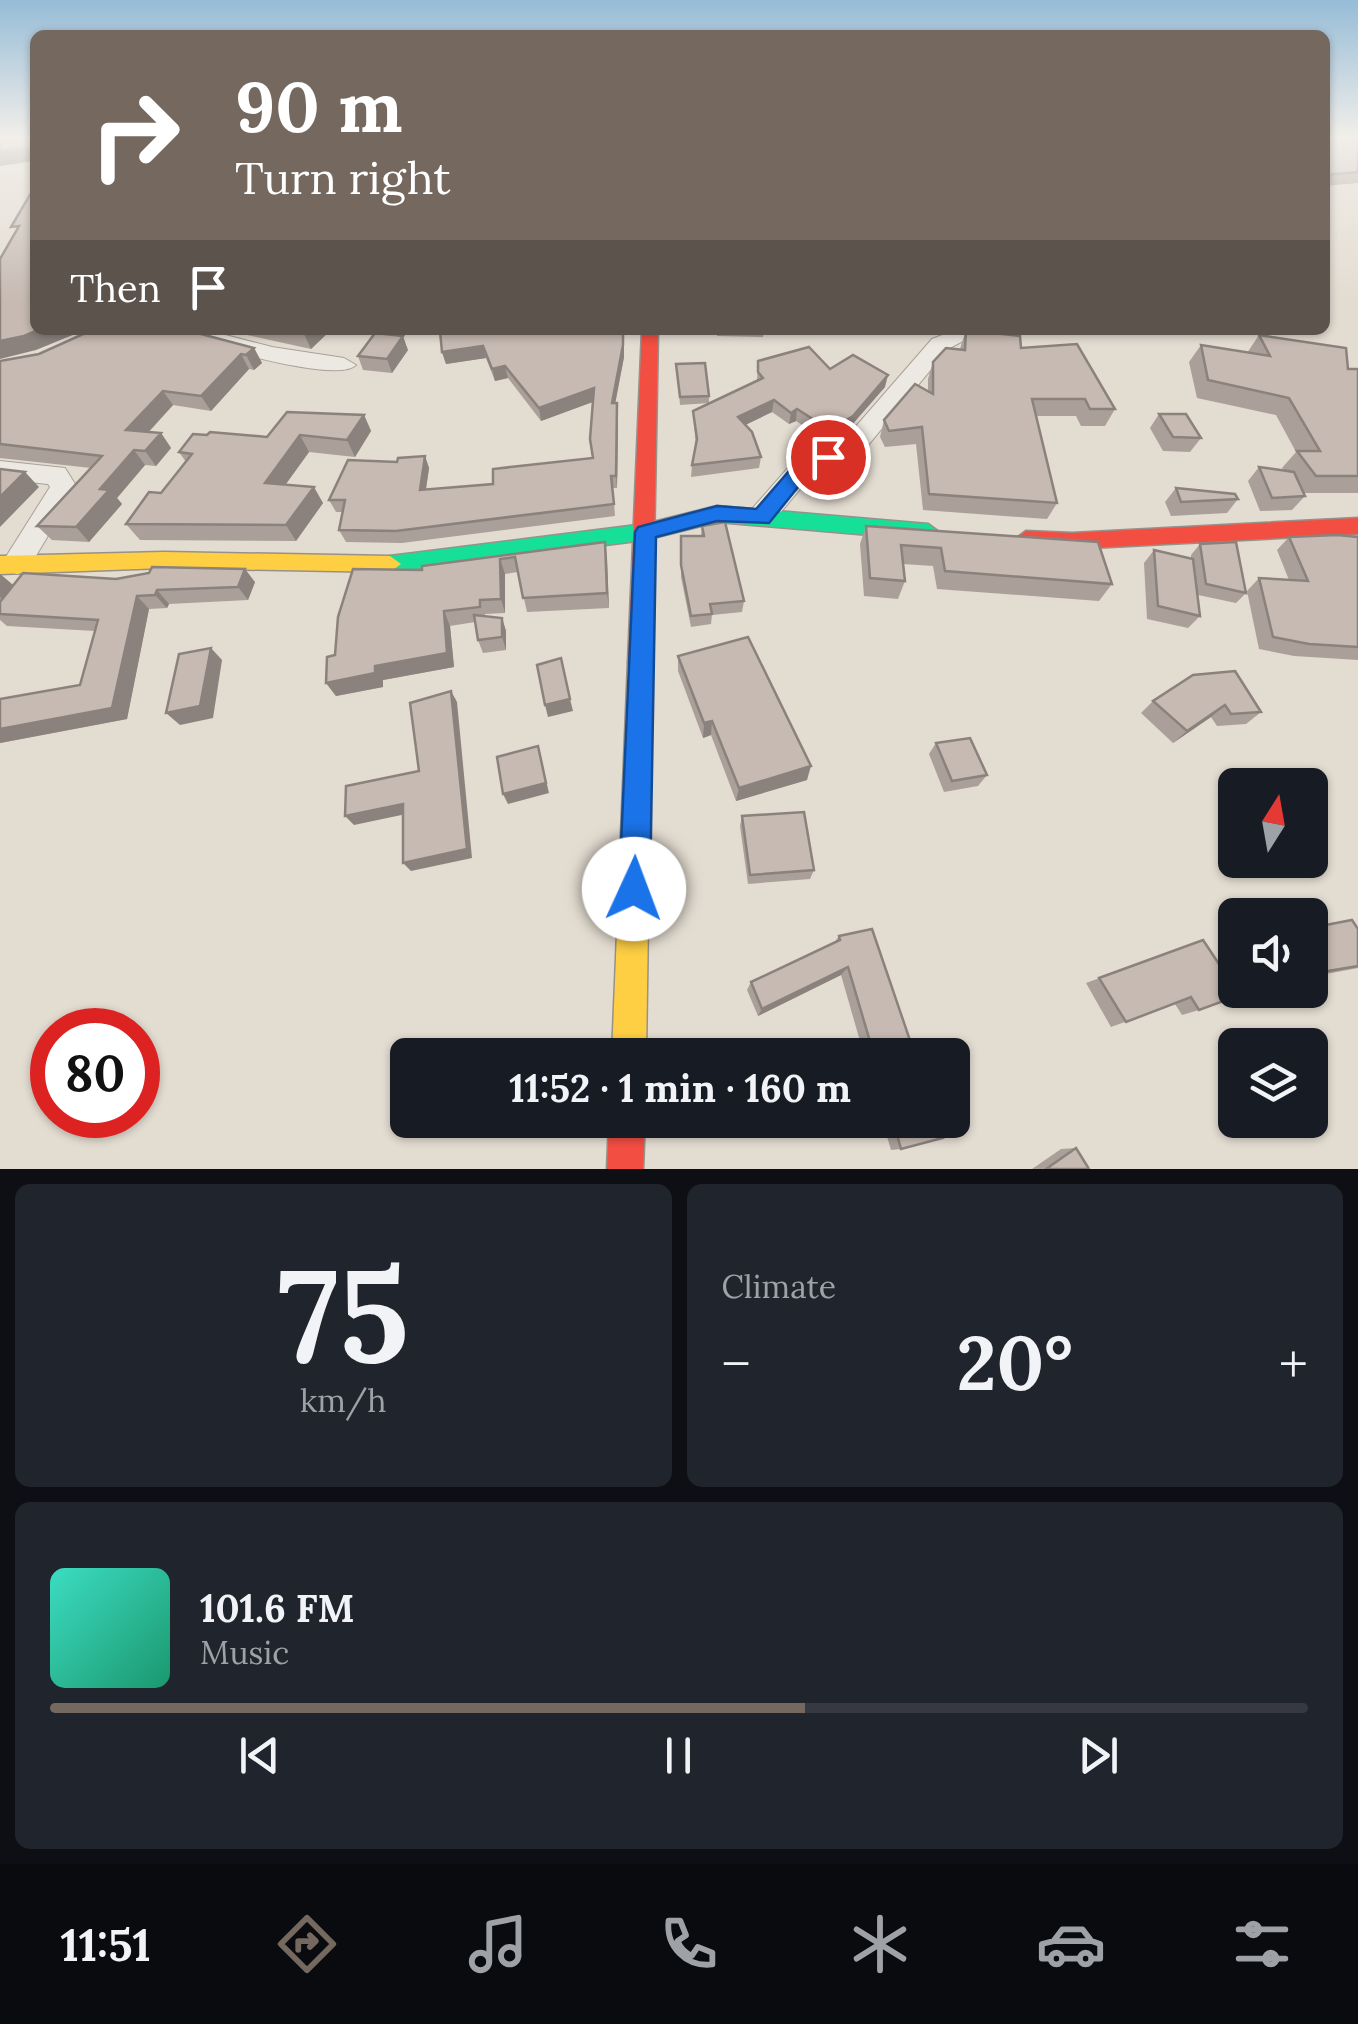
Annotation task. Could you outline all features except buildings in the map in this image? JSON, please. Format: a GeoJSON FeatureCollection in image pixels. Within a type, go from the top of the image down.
{"type":"FeatureCollection","features":[{"type":"Feature","properties":{"kind":"main road"},"geometry":{"type":"LineString","coordinates":[[630,1038],[650,335]]}},
{"type":"Feature","properties":{"kind":"main road"},"geometry":{"type":"LineString","coordinates":[[8,564],[164,560],[402,564],[646,532],[717,514],[946,533]]}},
{"type":"Feature","properties":{"kind":"main road"},"geometry":{"type":"LineString","coordinates":[[1000,537],[1072,542],[1358,526]]}},
{"type":"Feature","properties":{"kind":"main road"},"geometry":{"type":"LineString","coordinates":[[625,1169],[626,1138]]}},
{"type":"Feature","properties":{"kind":"street"},"geometry":{"type":"LineString","coordinates":[[200,335],[271,354],[344,364]]}},
{"type":"Feature","properties":{"kind":"street"},"geometry":{"type":"LineString","coordinates":[[762,517],[796,476],[860,438],[940,344],[962,335]]}},
{"type":"Feature","properties":{"kind":"street"},"geometry":{"type":"LineString","coordinates":[[0,470],[56,476],[64,487],[8,564]]}},
{"type":"Feature","properties":{"kind":"traffic: fast"},"geometry":{"type":"LineString","coordinates":[[390,564],[645,532],[717,514],[928,532]]}},
{"type":"Feature","properties":{"kind":"traffic: slow"},"geometry":{"type":"LineString","coordinates":[[0,565],[164,560],[390,564]]}},
{"type":"Feature","properties":{"kind":"traffic: slow"},"geometry":{"type":"LineString","coordinates":[[629,1038],[640,662]]}},
{"type":"Feature","properties":{"kind":"traffic: jam"},"geometry":{"type":"LineString","coordinates":[[640,662],[650,335]]}},
{"type":"Feature","properties":{"kind":"traffic: jam"},"geometry":{"type":"LineString","coordinates":[[1026,539],[1072,541],[1358,526]]}},
{"type":"Feature","properties":{"kind":"traffic: jam"},"geometry":{"type":"LineString","coordinates":[[625,1169],[626,1138]]}},
{"type":"Feature","properties":{"kind":"route"},"geometry":{"type":"LineString","coordinates":[[634,889],[646,532],[717,514],[762,517],[796,476],[828,457]]}}]}
